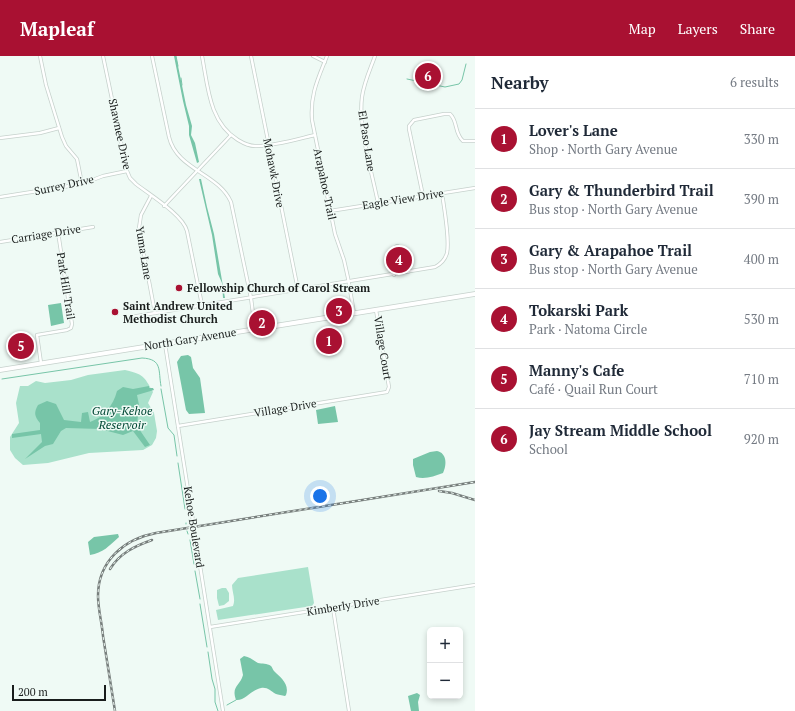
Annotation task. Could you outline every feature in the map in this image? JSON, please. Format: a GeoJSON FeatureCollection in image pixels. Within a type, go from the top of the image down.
{"type":"FeatureCollection","features":[{"type":"Feature","properties":{"kind":"street"},"geometry":{"type":"LineString","coordinates":[[40,56],[46,84],[64,144],[77,159],[82,184]]}},
{"type":"Feature","properties":{"kind":"street","name":"Shawnee Drive"},"geometry":{"type":"LineString","coordinates":[[104,56],[127,171],[132,180],[182,220],[186,227],[202,305]]}},
{"type":"Feature","properties":{"kind":"street"},"geometry":{"type":"LineString","coordinates":[[152,56],[170,142],[179,157],[218,184],[225,191],[230,200],[251,298],[255,329]]}},
{"type":"Feature","properties":{"kind":"street"},"geometry":{"type":"LineString","coordinates":[[202,56],[214,114],[230,135],[252,146],[268,145],[315,135]]}},
{"type":"Feature","properties":{"kind":"street","name":"Mohawk Drive"},"geometry":{"type":"LineString","coordinates":[[251,56],[298,290]]}},
{"type":"Feature","properties":{"kind":"street"},"geometry":{"type":"LineString","coordinates":[[313,56],[325,62]]}},
{"type":"Feature","properties":{"kind":"street","name":"Arapahoe Trail"},"geometry":{"type":"LineString","coordinates":[[327,56],[317,80],[312,112],[330,211],[349,282],[354,314]]}},
{"type":"Feature","properties":{"kind":"street","name":"El Paso Lane"},"geometry":{"type":"LineString","coordinates":[[375,56],[364,86],[361,110],[363,128],[378,203]]}},
{"type":"Feature","properties":{"kind":"street"},"geometry":{"type":"LineString","coordinates":[[451,115],[454,111]]}},
{"type":"Feature","properties":{"kind":"street"},"geometry":{"type":"LineString","coordinates":[[423,196],[409,130],[411,123],[417,119],[444,114],[451,115]]}},
{"type":"Feature","properties":{"kind":"street"},"geometry":{"type":"LineString","coordinates":[[451,115],[454,120],[458,136],[467,142],[475,141]]}},
{"type":"Feature","properties":{"kind":"street"},"geometry":{"type":"LineString","coordinates":[[407,120],[411,123]]}},
{"type":"Feature","properties":{"kind":"street"},"geometry":{"type":"LineString","coordinates":[[0,138],[40,133],[59,128]]}},
{"type":"Feature","properties":{"kind":"street"},"geometry":{"type":"LineString","coordinates":[[164,206],[230,135]]}},
{"type":"Feature","properties":{"kind":"street"},"geometry":{"type":"LineString","coordinates":[[458,143],[461,139]]}},
{"type":"Feature","properties":{"kind":"street","name":"Surrey Drive"},"geometry":{"type":"LineString","coordinates":[[0,197],[82,184],[103,176],[127,171]]}},
{"type":"Feature","properties":{"kind":"street","name":"Eagle View Drive"},"geometry":{"type":"LineString","coordinates":[[330,211],[475,188]]}},
{"type":"Feature","properties":{"kind":"street"},"geometry":{"type":"LineString","coordinates":[[131,316],[431,269],[441,264],[447,250],[447,227],[442,193]]}},
{"type":"Feature","properties":{"kind":"street","name":"Yuma Lane"},"geometry":{"type":"LineString","coordinates":[[151,196],[141,215],[139,228],[155,313]]}},
{"type":"Feature","properties":{"kind":"street","name":"Carriage Drive"},"geometry":{"type":"LineString","coordinates":[[0,242],[93,227]]}},
{"type":"Feature","properties":{"kind":"street","name":"Park Hill Trail"},"geometry":{"type":"LineString","coordinates":[[41,363],[37,335],[67,330],[72,326],[58,232]]}},
{"type":"Feature","properties":{"kind":"street"},"geometry":{"type":"LineString","coordinates":[[394,275],[391,253],[397,246],[402,248],[405,252],[408,272]]}},
{"type":"Feature","properties":{"kind":"street"},"geometry":{"type":"LineString","coordinates":[[441,264],[444,268]]}},
{"type":"Feature","properties":{"kind":"street","name":"North Gary Avenue"},"geometry":{"type":"LineString","coordinates":[[0,370],[475,294]]}},
{"type":"Feature","properties":{"kind":"street","name":"Village Court"},"geometry":{"type":"LineString","coordinates":[[376,310],[389,387]]}},
{"type":"Feature","properties":{"kind":"street","name":"Kehoe Boulevard"},"geometry":{"type":"LineString","coordinates":[[165,343],[223,711]]}},
{"type":"Feature","properties":{"kind":"street","name":"Village Drive"},"geometry":{"type":"LineString","coordinates":[[178,426],[387,392],[389,387]]}},
{"type":"Feature","properties":{"kind":"street","name":"Kimberly Drive"},"geometry":{"type":"LineString","coordinates":[[210,627],[475,585]]}},
{"type":"Feature","properties":{"kind":"street"},"geometry":{"type":"LineString","coordinates":[[333,608],[350,711]]}},
{"type":"Feature","properties":{"kind":"shaded area"},"geometry":{"type":"Polygon","coordinates":[[[398,248],[403,251],[405,267],[404,270],[398,272],[394,264],[394,257],[395,251],[398,248]]]}},
{"type":"Feature","properties":{"kind":"shaded area"},"geometry":{"type":"Polygon","coordinates":[[[125,370],[142,376],[153,392],[148,403],[154,413],[157,431],[156,438],[152,445],[143,450],[89,453],[48,463],[23,465],[15,458],[10,450],[10,437],[19,423],[16,403],[20,386],[28,386],[36,381],[45,383],[71,380],[88,375],[125,370]]]}},
{"type":"Feature","properties":{"kind":"shaded area"},"geometry":{"type":"Polygon","coordinates":[[[308,567],[314,603],[312,606],[218,620],[216,610],[233,606],[234,598],[232,585],[238,578],[308,567]]]}},
{"type":"Feature","properties":{"kind":"shaded area"},"geometry":{"type":"Polygon","coordinates":[[[226,588],[229,593],[229,601],[224,605],[219,606],[217,590],[226,588]]]}},
{"type":"Feature","properties":{"kind":"water"},"geometry":{"type":"Polygon","coordinates":[[[174,56],[176,56],[192,126],[191,135],[195,143],[199,162],[197,163],[189,135],[189,126],[174,56]]]}},
{"type":"Feature","properties":{"kind":"water"},"geometry":{"type":"Polygon","coordinates":[[[199,179],[201,179],[214,234],[225,298],[223,298],[222,283],[218,274],[212,235],[199,179]]]}},
{"type":"Feature","properties":{"kind":"water"},"geometry":{"type":"Polygon","coordinates":[[[61,303],[64,323],[51,326],[48,305],[61,303]]]}},
{"type":"Feature","properties":{"kind":"water"},"geometry":{"type":"Polygon","coordinates":[[[188,355],[191,357],[193,368],[200,378],[205,413],[189,414],[186,410],[177,362],[181,356],[188,355]]]}},
{"type":"Feature","properties":{"kind":"water","name":"Gary-Kehoe Reservoir"},"geometry":{"type":"Polygon","coordinates":[[[149,386],[149,388],[153,388],[154,390],[137,395],[139,405],[137,426],[150,445],[145,447],[133,431],[123,435],[100,429],[66,428],[61,431],[53,444],[45,446],[25,459],[42,442],[41,434],[12,438],[12,434],[40,430],[40,423],[35,414],[38,405],[47,401],[56,404],[64,420],[81,422],[82,413],[88,412],[90,422],[104,414],[113,401],[117,391],[123,387],[133,389],[149,386]]]}},
{"type":"Feature","properties":{"kind":"water"},"geometry":{"type":"Polygon","coordinates":[[[335,406],[338,422],[318,424],[316,410],[335,406]]]}},
{"type":"Feature","properties":{"kind":"water"},"geometry":{"type":"Polygon","coordinates":[[[437,451],[443,454],[445,460],[443,473],[426,478],[416,477],[413,459],[430,452],[437,451]]]}},
{"type":"Feature","properties":{"kind":"water"},"geometry":{"type":"Polygon","coordinates":[[[118,534],[119,537],[106,549],[99,553],[90,555],[88,542],[94,537],[118,534]]]}},
{"type":"Feature","properties":{"kind":"water"},"geometry":{"type":"Polygon","coordinates":[[[244,656],[258,663],[271,666],[286,684],[286,695],[277,694],[261,688],[242,699],[236,700],[235,689],[243,675],[240,659],[244,656]]]}},
{"type":"Feature","properties":{"kind":"water"},"geometry":{"type":"Polygon","coordinates":[[[417,693],[420,695],[418,702],[419,711],[411,711],[408,696],[417,693]]]}},
{"type":"Feature","properties":{"kind":"waterway"},"geometry":{"type":"LineString","coordinates":[[176,56],[178,66]]}},
{"type":"Feature","properties":{"kind":"waterway"},"geometry":{"type":"LineString","coordinates":[[407,79],[445,87],[459,84],[462,80],[466,64]]}},
{"type":"Feature","properties":{"kind":"waterway"},"geometry":{"type":"LineString","coordinates":[[181,78],[182,85]]}},
{"type":"Feature","properties":{"kind":"waterway"},"geometry":{"type":"LineString","coordinates":[[2,379],[142,358],[149,359],[156,363],[159,371],[161,386]]}},
{"type":"Feature","properties":{"kind":"waterway"},"geometry":{"type":"LineString","coordinates":[[161,389],[168,428],[174,435],[177,456]]}},
{"type":"Feature","properties":{"kind":"waterway"},"geometry":{"type":"LineString","coordinates":[[178,463],[185,509]]}},
{"type":"Feature","properties":{"kind":"waterway"},"geometry":{"type":"LineString","coordinates":[[190,540],[194,564]]}},
{"type":"Feature","properties":{"kind":"waterway"},"geometry":{"type":"LineString","coordinates":[[195,571],[200,599]]}},
{"type":"Feature","properties":{"kind":"waterway"},"geometry":{"type":"LineString","coordinates":[[200,604],[207,647]]}},
{"type":"Feature","properties":{"kind":"waterway"},"geometry":{"type":"LineString","coordinates":[[208,652],[215,689],[215,702],[218,711]]}},
{"type":"Feature","properties":{"kind":"waterway"},"geometry":{"type":"LineString","coordinates":[[227,705],[236,700]]}},
{"type":"Feature","properties":{"kind":"railway"},"geometry":{"type":"LineString","coordinates":[[115,711],[99,606],[99,583],[108,562],[124,546],[133,540],[156,533],[475,482]]}},
{"type":"Feature","properties":{"kind":"railway"},"geometry":{"type":"LineString","coordinates":[[439,491],[452,493],[475,500]]}},
{"type":"Feature","properties":{"kind":"railway"},"geometry":{"type":"LineString","coordinates":[[110,569],[123,554],[152,540]]}},
{"type":"Feature","properties":{"kind":"place","name":"Jay Stream Middle School"},"geometry":{"type":"Point","coordinates":[428,76]}},
{"type":"Feature","properties":{"kind":"place","name":"Tokarski Park"},"geometry":{"type":"Point","coordinates":[399,260]}},
{"type":"Feature","properties":{"kind":"place","name":"Fellowship Church of Carol Stream"},"geometry":{"type":"Point","coordinates":[179,288]}},
{"type":"Feature","properties":{"kind":"place","name":"Gary & Arapahoe Trail"},"geometry":{"type":"Point","coordinates":[339,311]}},
{"type":"Feature","properties":{"kind":"place","name":"Saint Andrew United Methodist Church"},"geometry":{"type":"Point","coordinates":[115,312]}},
{"type":"Feature","properties":{"kind":"place","name":"Gary & Thunderbird Trail"},"geometry":{"type":"Point","coordinates":[262,323]}},
{"type":"Feature","properties":{"kind":"place","name":"Lover's Lane"},"geometry":{"type":"Point","coordinates":[329,341]}},
{"type":"Feature","properties":{"kind":"place","name":"Manny's Cafe"},"geometry":{"type":"Point","coordinates":[21,346]}}]}
